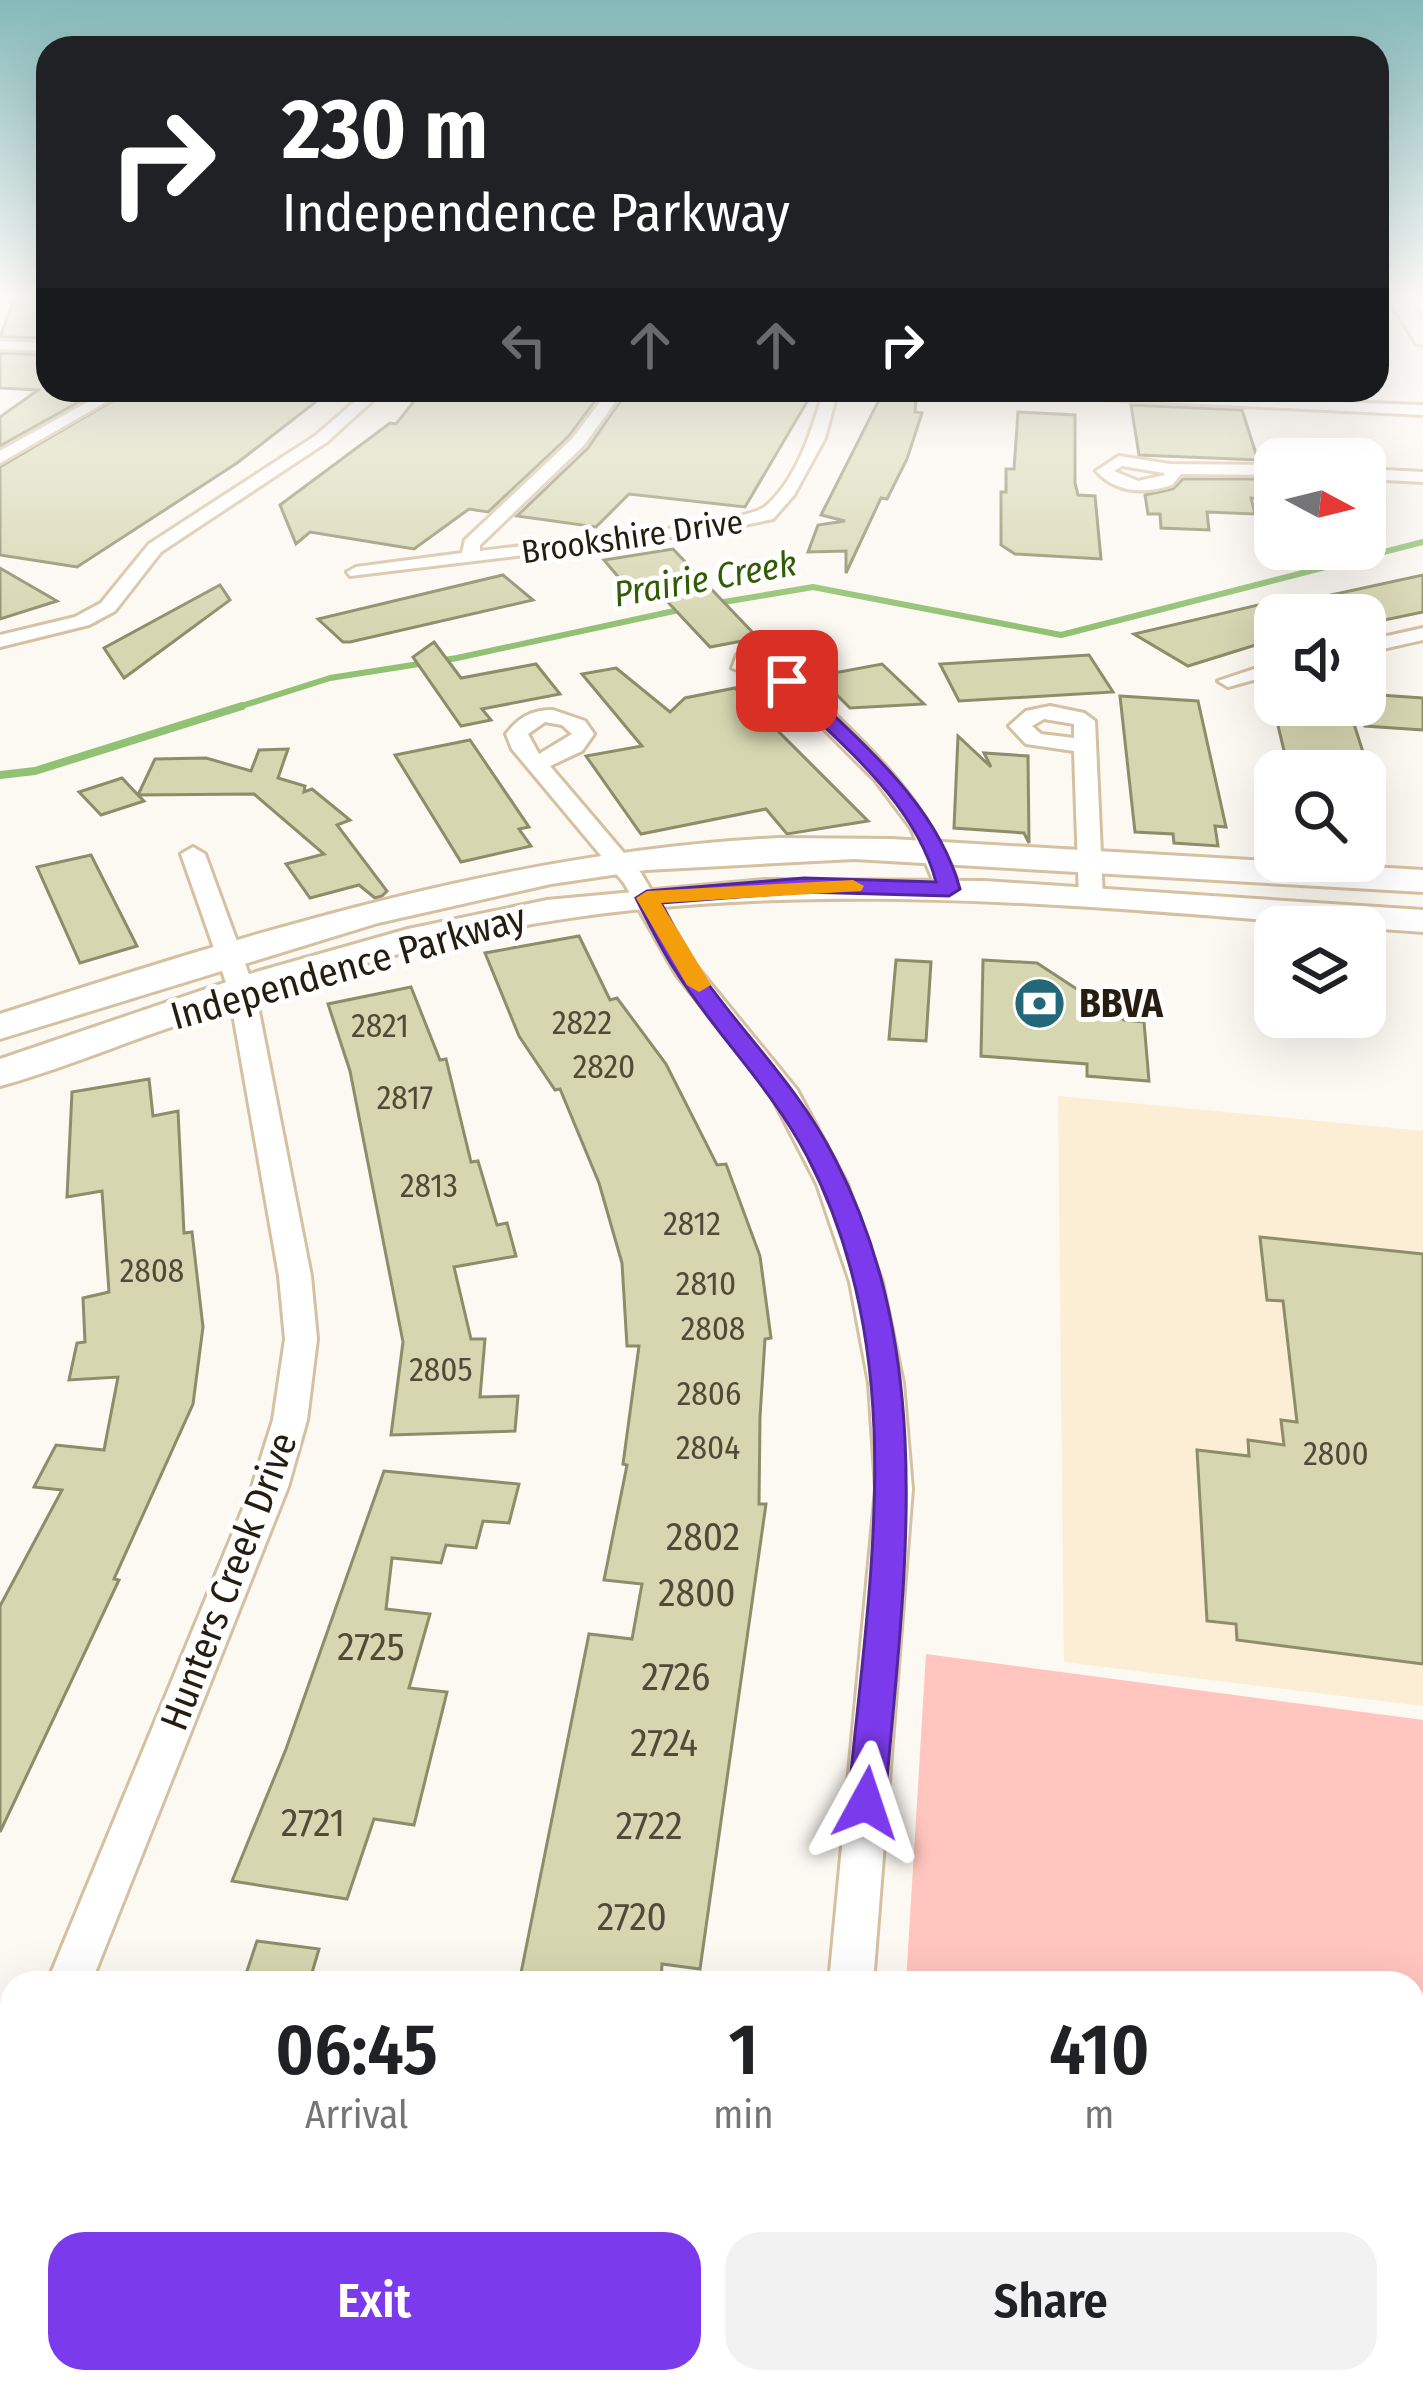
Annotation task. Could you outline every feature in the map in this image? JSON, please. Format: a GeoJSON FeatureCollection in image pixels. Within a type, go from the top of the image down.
{"type":"FeatureCollection","features":[{"type":"Feature","properties":{"kind":"main road","name":"Independence Parkway"},"geometry":{"type":"LineString","coordinates":[[0,1027],[230,953],[495,882],[618,863],[793,847],[944,871],[1091,880],[1254,874]]}},
{"type":"Feature","properties":{"kind":"main road","name":"Independence Parkway"},"geometry":{"type":"LineString","coordinates":[[0,1073],[385,948],[542,911],[944,871]]}},
{"type":"Feature","properties":{"kind":"main road","name":"Independence Parkway"},"geometry":{"type":"LineString","coordinates":[[1386,879],[1423,881]]}},
{"type":"Feature","properties":{"kind":"main road","name":"Independence Parkway"},"geometry":{"type":"LineString","coordinates":[[1091,880],[1254,908]]}},
{"type":"Feature","properties":{"kind":"main road","name":"Independence Parkway"},"geometry":{"type":"LineString","coordinates":[[1386,919],[1423,921]]}},
{"type":"Feature","properties":{"kind":"street"},"geometry":{"type":"LineString","coordinates":[[0,458],[87,409]]}},
{"type":"Feature","properties":{"kind":"street"},"geometry":{"type":"LineString","coordinates":[[0,641],[82,621],[108,607],[155,548],[321,439],[356,409]]}},
{"type":"Feature","properties":{"kind":"street"},"geometry":{"type":"LineString","coordinates":[[471,558],[471,544],[578,442],[603,409]]}},
{"type":"Feature","properties":{"kind":"street","name":"Brookshire Drive"},"geometry":{"type":"LineString","coordinates":[[356,572],[706,528],[766,515],[786,495],[817,438],[826,409]]}},
{"type":"Feature","properties":{"kind":"street"},"geometry":{"type":"LineString","coordinates":[[1170,469],[1254,470]]}},
{"type":"Feature","properties":{"kind":"street"},"geometry":{"type":"LineString","coordinates":[[1386,475],[1423,477]]}},
{"type":"Feature","properties":{"kind":"street"},"geometry":{"type":"LineString","coordinates":[[1386,642],[1423,634]]}},
{"type":"Feature","properties":{"kind":"street"},"geometry":{"type":"LineString","coordinates":[[1228,681],[1254,674]]}},
{"type":"Feature","properties":{"kind":"street"},"geometry":{"type":"LineString","coordinates":[[787,681],[879,770],[944,871]]}},
{"type":"Feature","properties":{"kind":"street"},"geometry":{"type":"LineString","coordinates":[[1082,746],[1091,880]]}},
{"type":"Feature","properties":{"kind":"street"},"geometry":{"type":"LineString","coordinates":[[536,764],[647,898],[686,970],[782,1087],[823,1160],[855,1236],[879,1324],[892,1414],[894,1489],[852,1971]]}},
{"type":"Feature","properties":{"kind":"street","name":"Hunters Creek Drive"},"geometry":{"type":"LineString","coordinates":[[73,1971],[245,1552],[290,1420],[301,1339],[295,1276],[242,991],[194,854]]}},
{"type":"Feature","properties":{"kind":"shaded area"},"geometry":{"type":"Polygon","coordinates":[[[1058,1096],[1423,1131],[1423,1706],[1064,1662],[1058,1096]]]}},
{"type":"Feature","properties":{"kind":"shaded area"},"geometry":{"type":"Polygon","coordinates":[[[926,1654],[1423,1720],[1423,1971],[907,1971],[926,1654]]]}},
{"type":"Feature","properties":{"kind":"building"},"geometry":{"type":"Polygon","coordinates":[[[12,409],[67,409],[0,446],[0,417],[12,409]]]}},
{"type":"Feature","properties":{"kind":"building"},"geometry":{"type":"Polygon","coordinates":[[[99,409],[307,409],[237,463],[77,567],[0,555],[0,467],[99,409]]]}},
{"type":"Feature","properties":{"kind":"building"},"geometry":{"type":"Polygon","coordinates":[[[408,409],[589,409],[569,436],[488,512],[469,509],[414,549],[310,532],[296,544],[280,505],[390,423],[396,424],[408,409]]]}},
{"type":"Feature","properties":{"kind":"building"},"geometry":{"type":"Polygon","coordinates":[[[615,409],[803,409],[745,507],[629,494],[596,527],[517,516],[588,448],[615,409]]]}},
{"type":"Feature","properties":{"kind":"building"},"geometry":{"type":"Polygon","coordinates":[[[875,409],[915,409],[922,413],[907,459],[887,499],[881,498],[846,573],[846,551],[808,552],[818,525],[845,521],[821,515],[875,409]]]}},
{"type":"Feature","properties":{"kind":"building"},"geometry":{"type":"Polygon","coordinates":[[[1132,409],[1242,410],[1254,460],[1139,455],[1132,409]]]}},
{"type":"Feature","properties":{"kind":"building"},"geometry":{"type":"Polygon","coordinates":[[[1018,412],[1075,415],[1075,483],[1078,495],[1095,496],[1101,559],[1015,554],[1001,545],[1001,492],[1006,492],[1006,469],[1014,469],[1018,412]]]}},
{"type":"Feature","properties":{"kind":"building"},"geometry":{"type":"Polygon","coordinates":[[[1183,479],[1254,479],[1254,514],[1207,512],[1209,530],[1161,528],[1160,514],[1148,514],[1145,495],[1173,489],[1183,479]]]}},
{"type":"Feature","properties":{"kind":"building"},"geometry":{"type":"Polygon","coordinates":[[[673,549],[758,638],[710,647],[649,582],[626,586],[604,560],[673,549]]]}},
{"type":"Feature","properties":{"kind":"building"},"geometry":{"type":"Polygon","coordinates":[[[0,568],[24,582],[57,601],[0,619],[0,568]]]}},
{"type":"Feature","properties":{"kind":"building"},"geometry":{"type":"Polygon","coordinates":[[[503,575],[533,600],[350,642],[343,642],[318,619],[503,575]]]}},
{"type":"Feature","properties":{"kind":"building"},"geometry":{"type":"Polygon","coordinates":[[[1423,575],[1423,612],[1386,620],[1386,594],[1336,594],[1423,575]]]}},
{"type":"Feature","properties":{"kind":"building"},"geometry":{"type":"Polygon","coordinates":[[[220,585],[230,600],[124,678],[104,648],[220,585]]]}},
{"type":"Feature","properties":{"kind":"building"},"geometry":{"type":"Polygon","coordinates":[[[1254,606],[1254,646],[1188,666],[1134,634],[1254,606]]]}},
{"type":"Feature","properties":{"kind":"building"},"geometry":{"type":"Polygon","coordinates":[[[434,642],[461,678],[536,664],[560,694],[482,709],[491,720],[461,726],[413,657],[434,642]]]}},
{"type":"Feature","properties":{"kind":"building"},"geometry":{"type":"Polygon","coordinates":[[[1089,655],[1113,692],[959,701],[940,664],[1089,655]]]}},
{"type":"Feature","properties":{"kind":"building"},"geometry":{"type":"Polygon","coordinates":[[[882,664],[924,704],[850,708],[818,676],[882,664]]]}},
{"type":"Feature","properties":{"kind":"building"},"geometry":{"type":"Polygon","coordinates":[[[616,668],[670,712],[685,698],[735,688],[868,821],[787,834],[766,809],[641,834],[586,756],[642,746],[582,674],[616,668]]]}},
{"type":"Feature","properties":{"kind":"building"},"geometry":{"type":"Polygon","coordinates":[[[1386,695],[1423,698],[1423,730],[1365,726],[1386,726],[1386,695]]]}},
{"type":"Feature","properties":{"kind":"building"},"geometry":{"type":"Polygon","coordinates":[[[1120,696],[1198,701],[1226,827],[1215,826],[1218,846],[1174,843],[1173,834],[1135,832],[1120,696]]]}},
{"type":"Feature","properties":{"kind":"building"},"geometry":{"type":"Polygon","coordinates":[[[1278,726],[1355,726],[1362,750],[1284,750],[1278,726]]]}},
{"type":"Feature","properties":{"kind":"building"},"geometry":{"type":"Polygon","coordinates":[[[958,736],[991,767],[984,753],[1028,756],[1029,843],[1024,833],[954,828],[958,736]]]}},
{"type":"Feature","properties":{"kind":"building"},"geometry":{"type":"Polygon","coordinates":[[[470,740],[529,827],[519,829],[531,846],[461,862],[395,755],[470,740]]]}},
{"type":"Feature","properties":{"kind":"building"},"geometry":{"type":"Polygon","coordinates":[[[288,749],[278,778],[305,786],[304,792],[312,789],[350,820],[337,825],[387,891],[375,898],[359,885],[310,898],[286,864],[324,854],[254,794],[138,795],[155,759],[206,758],[251,771],[259,750],[288,749]]]}},
{"type":"Feature","properties":{"kind":"building"},"geometry":{"type":"Polygon","coordinates":[[[122,778],[144,801],[101,815],[79,792],[122,778]]]}},
{"type":"Feature","properties":{"kind":"building"},"geometry":{"type":"Polygon","coordinates":[[[91,855],[137,946],[80,963],[37,867],[91,855]]]}},
{"type":"Feature","properties":{"kind":"building"},"geometry":{"type":"Polygon","coordinates":[[[579,936],[610,1000],[617,998],[666,1064],[717,1165],[726,1164],[760,1256],[771,1338],[765,1339],[760,1417],[759,1504],[766,1504],[700,1969],[662,1964],[662,1971],[521,1971],[589,1634],[632,1639],[642,1584],[604,1580],[627,1465],[623,1464],[639,1346],[627,1346],[622,1263],[599,1183],[560,1089],[555,1090],[519,1036],[485,953],[579,936]]]}},
{"type":"Feature","properties":{"kind":"building"},"geometry":{"type":"Polygon","coordinates":[[[896,960],[931,962],[926,1041],[889,1039],[896,960]]]}},
{"type":"Feature","properties":{"kind":"building","name":"BBVA"},"geometry":{"type":"Polygon","coordinates":[[[983,960],[1037,963],[1124,1020],[1144,1022],[1149,1081],[1087,1076],[1087,1064],[981,1056],[983,960]]]}},
{"type":"Feature","properties":{"kind":"building"},"geometry":{"type":"Polygon","coordinates":[[[411,987],[440,1060],[446,1059],[471,1162],[478,1161],[497,1225],[507,1223],[516,1256],[454,1267],[471,1339],[485,1339],[480,1397],[518,1396],[515,1431],[391,1435],[403,1342],[350,1071],[328,1004],[411,987]]]}},
{"type":"Feature","properties":{"kind":"building"},"geometry":{"type":"Polygon","coordinates":[[[149,1079],[153,1116],[178,1111],[184,1233],[192,1232],[203,1327],[193,1404],[114,1579],[119,1580],[0,1832],[0,1606],[62,1490],[34,1487],[56,1445],[104,1450],[118,1377],[69,1380],[77,1343],[85,1342],[83,1298],[109,1292],[102,1191],[67,1197],[72,1092],[149,1079]]]}},
{"type":"Feature","properties":{"kind":"building"},"geometry":{"type":"Polygon","coordinates":[[[1260,1237],[1423,1254],[1423,1664],[1237,1640],[1236,1624],[1207,1621],[1197,1450],[1249,1456],[1248,1440],[1284,1445],[1281,1420],[1297,1422],[1283,1301],[1267,1300],[1260,1237]]]}},
{"type":"Feature","properties":{"kind":"building"},"geometry":{"type":"Polygon","coordinates":[[[384,1471],[519,1484],[509,1523],[483,1521],[476,1548],[446,1545],[441,1563],[392,1558],[386,1609],[430,1614],[409,1688],[447,1692],[414,1825],[374,1819],[347,1899],[232,1881],[286,1749],[384,1471]]]}},
{"type":"Feature","properties":{"kind":"building"},"geometry":{"type":"Polygon","coordinates":[[[257,1941],[319,1949],[313,1971],[247,1971],[257,1941]]]}},
{"type":"Feature","properties":{"kind":"waterway","name":"Prairie Creek"},"geometry":{"type":"LineString","coordinates":[[712,604],[813,587],[1061,635],[1423,542]]}},
{"type":"Feature","properties":{"kind":"waterway","name":"Prairie Creek"},"geometry":{"type":"LineString","coordinates":[[232,709],[330,678],[457,658],[688,608]]}},
{"type":"Feature","properties":{"kind":"waterway","name":"Prairie Creek"},"geometry":{"type":"LineString","coordinates":[[0,775],[35,771],[242,706]]}},
{"type":"Feature","properties":{"kind":"slow traffic"},"geometry":{"type":"LineString","coordinates":[[699,985],[647,898],[804,885],[853,886]]}},
{"type":"Feature","properties":{"kind":"place","name":"BBVA"},"geometry":{"type":"Point","coordinates":[1040,1003]}},
{"type":"Feature","properties":{"kind":"route"},"geometry":{"type":"LineString","coordinates":[[787,681],[893,787],[939,853],[949,889],[804,885],[647,898],[686,970],[782,1087],[823,1160],[855,1236],[879,1324],[892,1414],[894,1489],[866,1803]]}}]}
